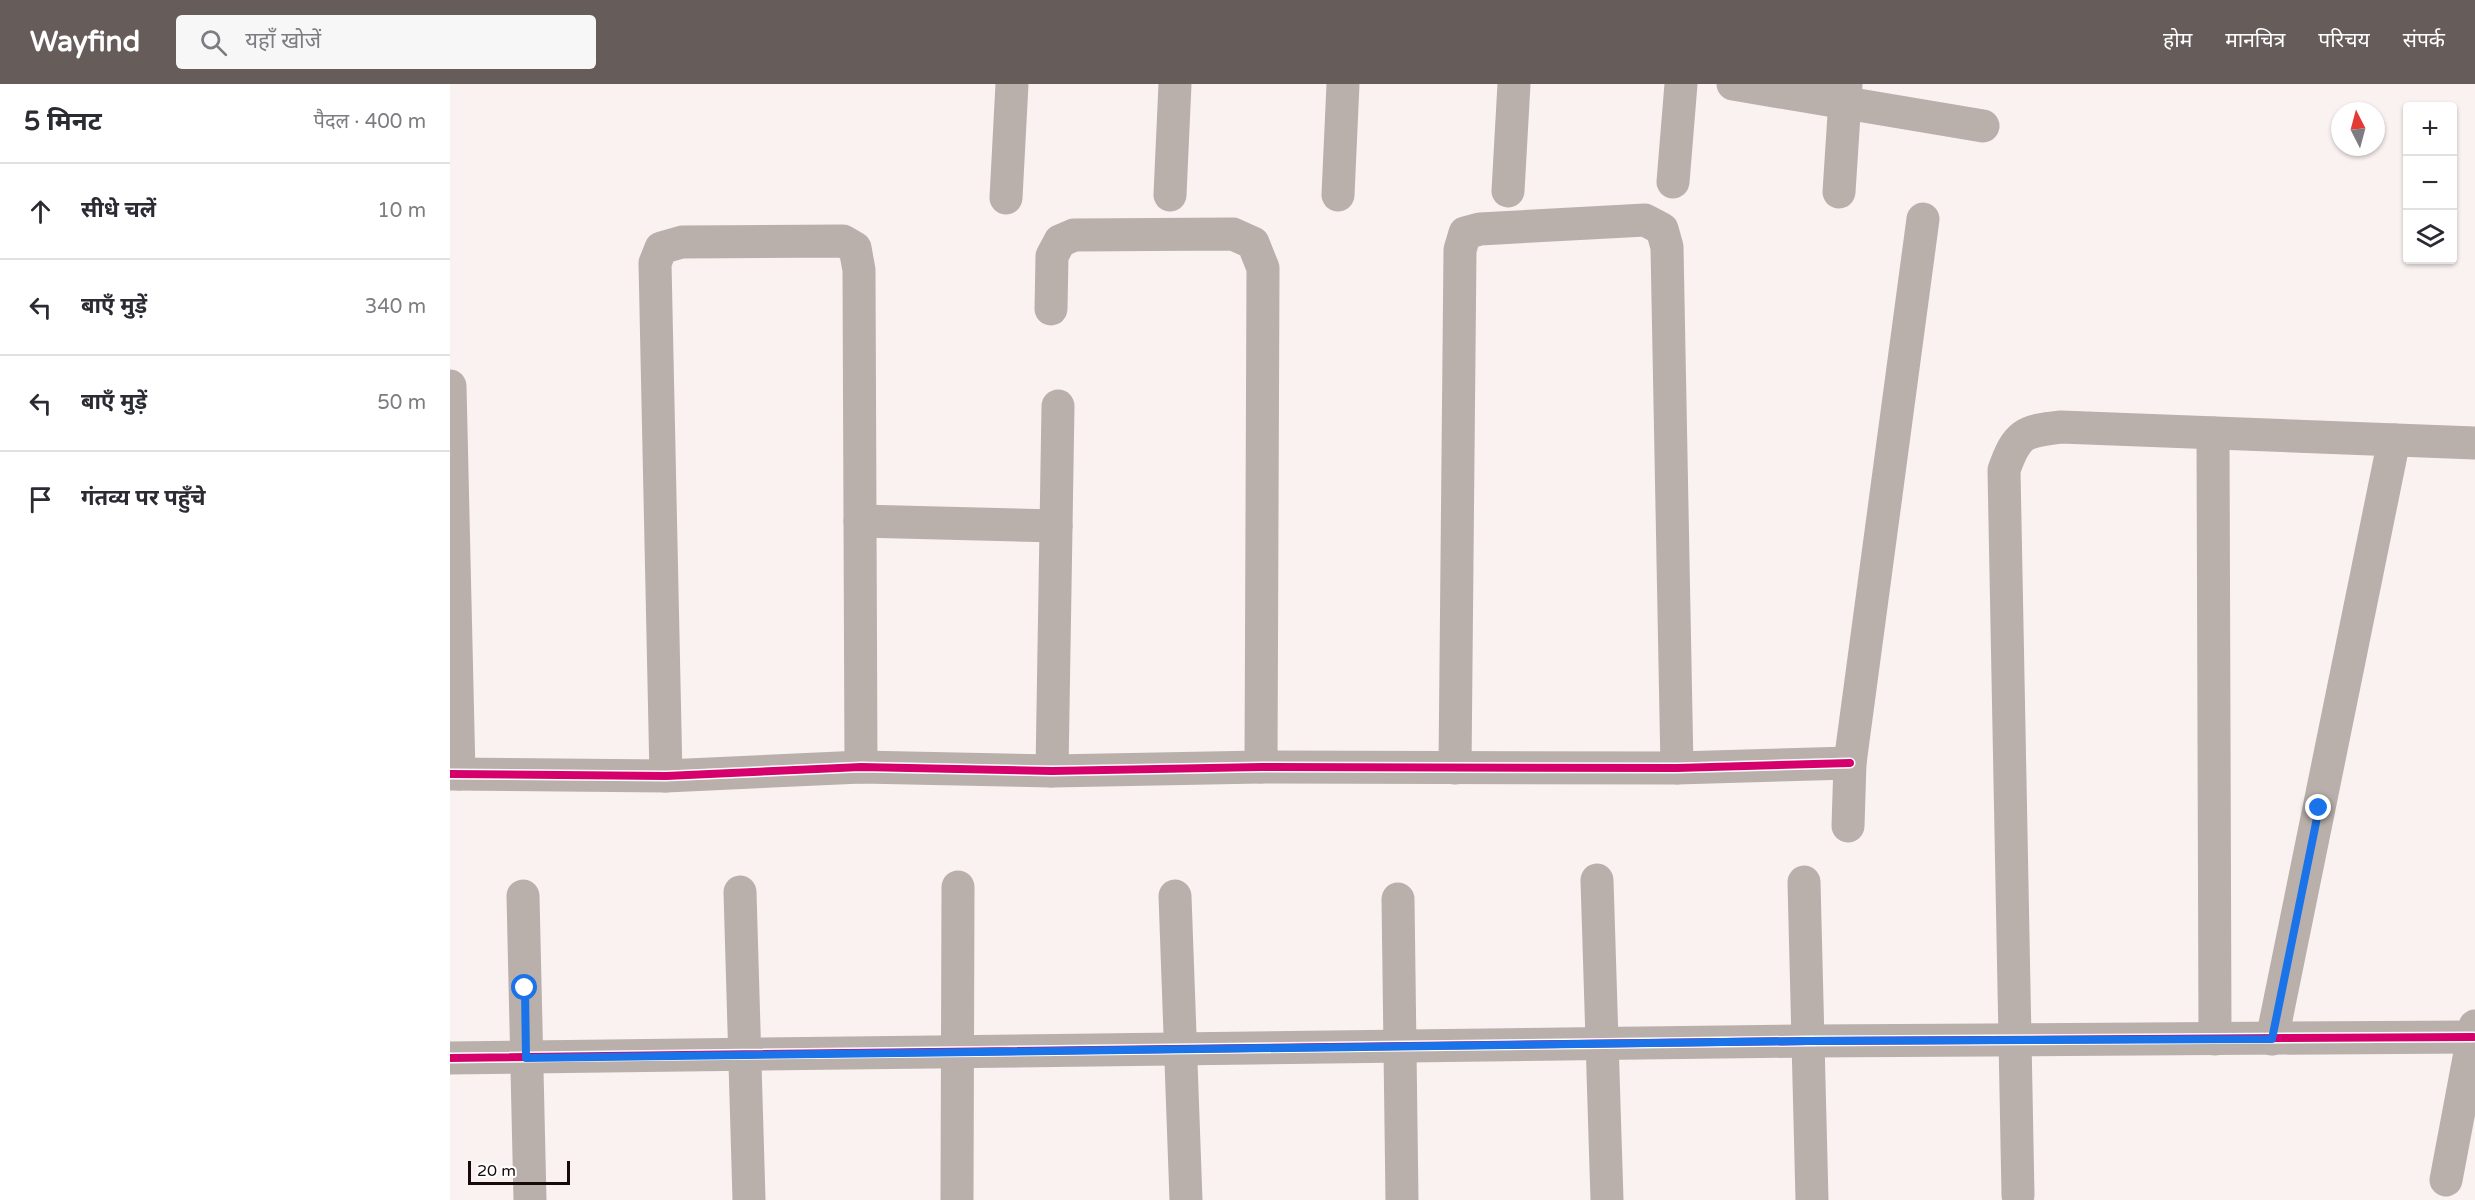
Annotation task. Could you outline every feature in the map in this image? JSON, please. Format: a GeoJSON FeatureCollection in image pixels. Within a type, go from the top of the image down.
{"type":"FeatureCollection","features":[{"type":"Feature","properties":{"kind":"street"},"geometry":{"type":"LineString","coordinates":[[1006,198],[1012,84]]}},
{"type":"Feature","properties":{"kind":"street"},"geometry":{"type":"LineString","coordinates":[[1170,195],[1175,84]]}},
{"type":"Feature","properties":{"kind":"street"},"geometry":{"type":"LineString","coordinates":[[1338,195],[1343,84]]}},
{"type":"Feature","properties":{"kind":"street"},"geometry":{"type":"LineString","coordinates":[[1508,191],[1514,84]]}},
{"type":"Feature","properties":{"kind":"street"},"geometry":{"type":"LineString","coordinates":[[1673,182],[1681,84]]}},
{"type":"Feature","properties":{"kind":"street"},"geometry":{"type":"LineString","coordinates":[[1733,84],[1846,93],[1983,126]]}},
{"type":"Feature","properties":{"kind":"street"},"geometry":{"type":"LineString","coordinates":[[1839,192],[1846,93]]}},
{"type":"Feature","properties":{"kind":"street"},"geometry":{"type":"LineString","coordinates":[[1848,826],[1850,763],[1923,219]]}},
{"type":"Feature","properties":{"kind":"street"},"geometry":{"type":"LineString","coordinates":[[1455,768],[1460,250],[1465,233],[1480,229],[1645,220],[1662,229],[1667,247],[1677,768]]}},
{"type":"Feature","properties":{"kind":"street"},"geometry":{"type":"LineString","coordinates":[[1051,309],[1052,256],[1060,241],[1074,235],[1233,234],[1253,243],[1263,268],[1261,768]]}},
{"type":"Feature","properties":{"kind":"street"},"geometry":{"type":"LineString","coordinates":[[666,776],[654,263],[661,248],[682,242],[843,241],[855,249],[859,270],[861,767]]}},
{"type":"Feature","properties":{"kind":"street"},"geometry":{"type":"LineString","coordinates":[[450,386],[454,774],[666,776],[861,767],[1052,771],[1261,768],[1677,768],[1850,763]]}},
{"type":"Feature","properties":{"kind":"street"},"geometry":{"type":"LineString","coordinates":[[1052,771],[1058,406]]}},
{"type":"Feature","properties":{"kind":"street"},"geometry":{"type":"LineString","coordinates":[[2018,1195],[2004,470],[2011,449],[2030,431],[2061,427],[2475,443]]}},
{"type":"Feature","properties":{"kind":"street"},"geometry":{"type":"LineString","coordinates":[[2213,433],[2215,1039]]}},
{"type":"Feature","properties":{"kind":"street"},"geometry":{"type":"LineString","coordinates":[[2272,1039],[2394,440]]}},
{"type":"Feature","properties":{"kind":"street"},"geometry":{"type":"LineString","coordinates":[[860,520],[1056,526]]}},
{"type":"Feature","properties":{"kind":"street"},"geometry":{"type":"LineString","coordinates":[[1597,880],[1607,1200]]}},
{"type":"Feature","properties":{"kind":"street"},"geometry":{"type":"LineString","coordinates":[[1804,882],[1812,1200]]}},
{"type":"Feature","properties":{"kind":"street"},"geometry":{"type":"LineString","coordinates":[[957,1200],[958,887]]}},
{"type":"Feature","properties":{"kind":"street"},"geometry":{"type":"LineString","coordinates":[[740,892],[749,1200]]}},
{"type":"Feature","properties":{"kind":"street"},"geometry":{"type":"LineString","coordinates":[[523,896],[530,1200]]}},
{"type":"Feature","properties":{"kind":"street"},"geometry":{"type":"LineString","coordinates":[[1175,896],[1186,1200]]}},
{"type":"Feature","properties":{"kind":"street"},"geometry":{"type":"LineString","coordinates":[[1398,899],[1402,1200]]}},
{"type":"Feature","properties":{"kind":"street"},"geometry":{"type":"LineString","coordinates":[[450,1058],[1808,1041],[2272,1039],[2474,1032],[2446,1180]]}},
{"type":"Feature","properties":{"kind":"cycle path"},"geometry":{"type":"LineString","coordinates":[[450,774],[666,776],[861,767],[1052,771],[1261,767],[1677,768],[1850,763]]}},
{"type":"Feature","properties":{"kind":"cycle path"},"geometry":{"type":"LineString","coordinates":[[450,1058],[1808,1041],[2473,1037]]}},
{"type":"Feature","properties":{"kind":"route"},"geometry":{"type":"LineString","coordinates":[[525,988],[526,1058],[1808,1041],[2272,1039],[2319,808]]}}]}
